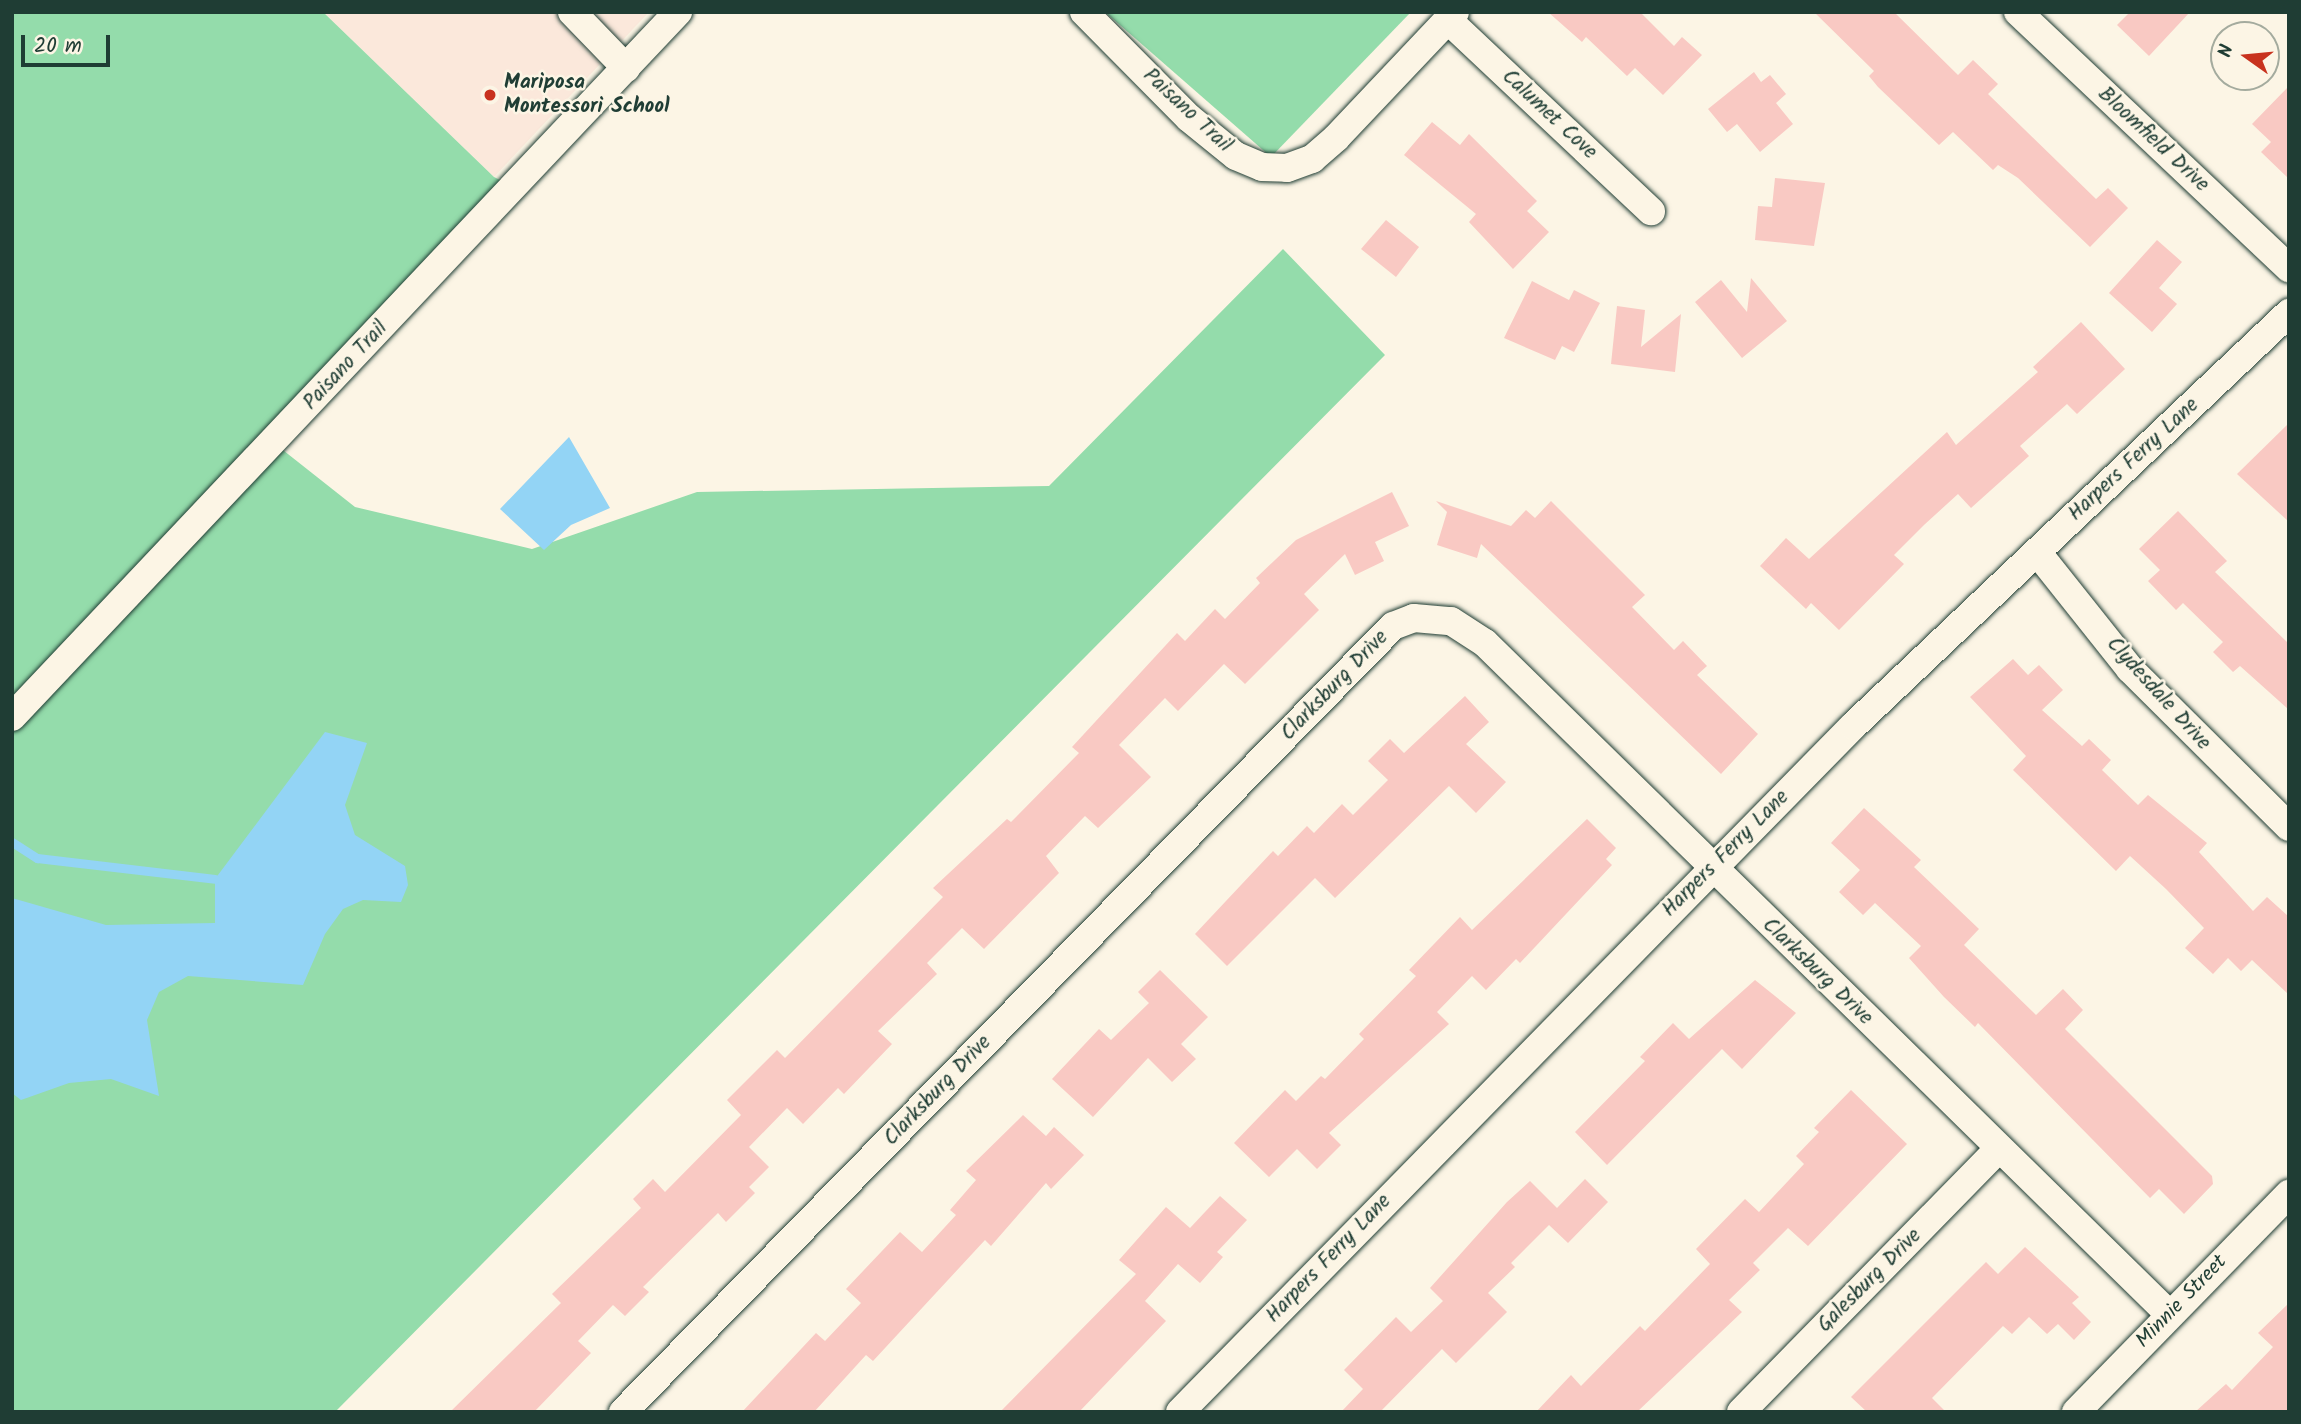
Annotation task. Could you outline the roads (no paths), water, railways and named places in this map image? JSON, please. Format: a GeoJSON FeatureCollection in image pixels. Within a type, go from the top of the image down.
{"type":"FeatureCollection","features":[{"type":"Feature","properties":{"kind":"street"},"geometry":{"type":"LineString","coordinates":[[572,12],[626,68]]}},
{"type":"Feature","properties":{"kind":"street","name":"Paisano Trail"},"geometry":{"type":"LineString","coordinates":[[12,717],[678,12]]}},
{"type":"Feature","properties":{"kind":"street","name":"Paisano Trail"},"geometry":{"type":"LineString","coordinates":[[1084,12],[1189,118],[1236,156],[1262,167],[1287,168],[1312,159],[1336,138],[1452,16]]}},
{"type":"Feature","properties":{"kind":"street","name":"Bloomfield Drive"},"geometry":{"type":"LineString","coordinates":[[2018,12],[2289,268]]}},
{"type":"Feature","properties":{"kind":"street","name":"Calumet Cove"},"geometry":{"type":"LineString","coordinates":[[1452,16],[1651,211]]}},
{"type":"Feature","properties":{"kind":"street","name":"Harpers Ferry Lane"},"geometry":{"type":"LineString","coordinates":[[1180,1412],[1711,868],[2037,552],[2289,313]]}},
{"type":"Feature","properties":{"kind":"street","name":"Clydesdale Drive"},"geometry":{"type":"LineString","coordinates":[[2037,552],[2130,669],[2289,827]]}},
{"type":"Feature","properties":{"kind":"street","name":"Clarksburg Drive"},"geometry":{"type":"LineString","coordinates":[[623,1412],[1394,626],[1431,619],[1470,630],[1998,1150],[2169,1314]]}},
{"type":"Feature","properties":{"kind":"street","name":"Galesburg Drive"},"geometry":{"type":"LineString","coordinates":[[1741,1412],[1998,1150]]}},
{"type":"Feature","properties":{"kind":"street","name":"Minnie Street"},"geometry":{"type":"LineString","coordinates":[[2076,1412],[2289,1194]]}},
{"type":"Feature","properties":{"kind":"water"},"geometry":{"type":"Polygon","coordinates":[[[569,437],[610,508],[571,525],[544,550],[500,509],[569,437]]]}},
{"type":"Feature","properties":{"kind":"water"},"geometry":{"type":"Polygon","coordinates":[[[325,732],[367,743],[345,805],[355,835],[405,866],[408,885],[401,902],[363,900],[343,909],[325,934],[303,985],[188,976],[159,992],[147,1020],[159,1096],[111,1079],[69,1083],[21,1100],[12,1093],[12,898],[106,925],[215,923],[215,879],[325,732]]]}},
{"type":"Feature","properties":{"kind":"waterway"},"geometry":{"type":"LineString","coordinates":[[12,842],[37,858],[215,879]]}},
{"type":"Feature","properties":{"kind":"place","name":"Mariposa Montessori School"},"geometry":{"type":"Point","coordinates":[490,95]}}]}
